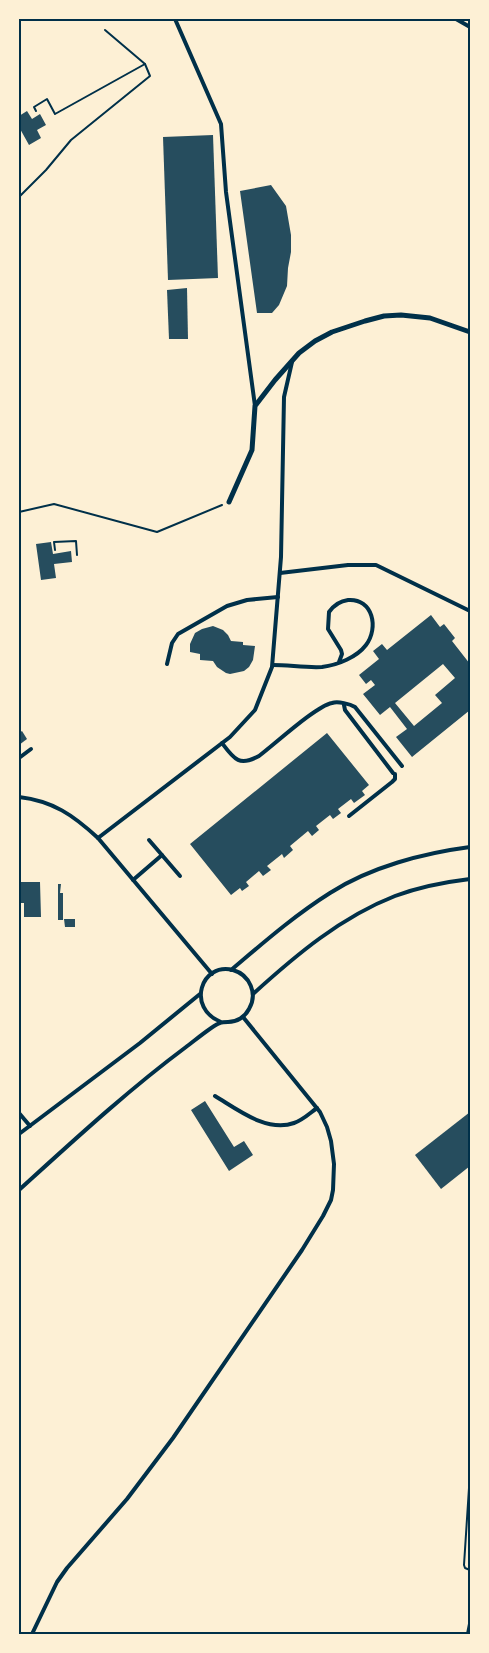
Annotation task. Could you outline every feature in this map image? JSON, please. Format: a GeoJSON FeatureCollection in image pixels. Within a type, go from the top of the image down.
{"type":"FeatureCollection","features":[{"type":"Feature","properties":{"kind":"street"},"geometry":{"type":"LineString","coordinates":[[229,502],[252,450],[255,406],[299,353],[315,341],[332,332],[384,316],[401,315],[430,318],[470,332]]}},
{"type":"Feature","properties":{"kind":"lane"},"geometry":{"type":"LineString","coordinates":[[175,19],[221,124],[226,192],[255,406]]}},
{"type":"Feature","properties":{"kind":"lane"},"geometry":{"type":"LineString","coordinates":[[456,19],[470,27]]}},
{"type":"Feature","properties":{"kind":"lane"},"geometry":{"type":"LineString","coordinates":[[98,838],[230,737],[255,710],[273,665],[280,573],[284,397],[292,361]]}},
{"type":"Feature","properties":{"kind":"lane"},"geometry":{"type":"LineString","coordinates":[[280,573],[348,565],[376,565],[470,611]]}},
{"type":"Feature","properties":{"kind":"lane"},"geometry":{"type":"LineString","coordinates":[[167,664],[172,643],[178,634],[227,606],[247,600],[278,597]]}},
{"type":"Feature","properties":{"kind":"lane"},"geometry":{"type":"LineString","coordinates":[[273,665],[323,667],[350,659],[360,652],[367,644],[373,627],[370,611],[366,606],[356,601],[346,600],[336,604],[329,612],[328,629],[342,654],[339,662]]}},
{"type":"Feature","properties":{"kind":"lane"},"geometry":{"type":"LineString","coordinates":[[222,743],[236,760],[243,762],[251,761],[325,706],[338,702],[355,707],[402,766]]}},
{"type":"Feature","properties":{"kind":"lane"},"geometry":{"type":"LineString","coordinates":[[344,705],[394,773],[395,780],[349,816]]}},
{"type":"Feature","properties":{"kind":"lane"},"geometry":{"type":"LineString","coordinates":[[19,758],[31,749]]}},
{"type":"Feature","properties":{"kind":"lane"},"geometry":{"type":"LineString","coordinates":[[19,798],[42,801],[80,821],[98,838],[212,974]]}},
{"type":"Feature","properties":{"kind":"lane"},"geometry":{"type":"LineString","coordinates":[[149,840],[180,876]]}},
{"type":"Feature","properties":{"kind":"lane"},"geometry":{"type":"LineString","coordinates":[[232,970],[280,929],[331,892],[382,868],[409,859],[442,850],[470,847]]}},
{"type":"Feature","properties":{"kind":"lane"},"geometry":{"type":"LineString","coordinates":[[133,880],[162,855]]}},
{"type":"Feature","properties":{"kind":"lane"},"geometry":{"type":"LineString","coordinates":[[253,994],[296,956],[358,913],[397,895],[470,879]]}},
{"type":"Feature","properties":{"kind":"lane"},"geometry":{"type":"LineString","coordinates":[[223,970],[232,970],[246,978],[251,986],[253,994],[252,1003],[249,1011],[243,1017],[235,1021],[221,1022],[210,1017],[204,1010],[200,994],[202,985],[212,974],[223,970]]}},
{"type":"Feature","properties":{"kind":"lane"},"geometry":{"type":"LineString","coordinates":[[19,1134],[140,1043],[200,994]]}},
{"type":"Feature","properties":{"kind":"lane"},"geometry":{"type":"LineString","coordinates":[[32,1634],[57,1582],[67,1568],[128,1500],[173,1438],[302,1250],[324,1216],[331,1200],[334,1156],[327,1127],[317,1108],[243,1017]]}},
{"type":"Feature","properties":{"kind":"lane"},"geometry":{"type":"LineString","coordinates":[[19,1190],[120,1099],[172,1057],[221,1022]]}},
{"type":"Feature","properties":{"kind":"lane"},"geometry":{"type":"LineString","coordinates":[[215,1096],[257,1120],[281,1125],[294,1124],[317,1108]]}},
{"type":"Feature","properties":{"kind":"lane"},"geometry":{"type":"LineString","coordinates":[[19,1113],[30,1126]]}},
{"type":"Feature","properties":{"kind":"lane"},"geometry":{"type":"LineString","coordinates":[[468,1634],[470,1624]]}},
{"type":"Feature","properties":{"kind":"path"},"geometry":{"type":"LineString","coordinates":[[19,197],[46,170],[71,140],[150,76],[145,64],[105,30]]}},
{"type":"Feature","properties":{"kind":"path"},"geometry":{"type":"LineString","coordinates":[[36,111],[34,106],[47,99],[55,114],[145,64]]}},
{"type":"Feature","properties":{"kind":"path"},"geometry":{"type":"LineString","coordinates":[[19,512],[54,504],[157,532],[218,507]]}},
{"type":"Feature","properties":{"kind":"path"},"geometry":{"type":"LineString","coordinates":[[55,550],[54,542],[76,541],[77,555]]}},
{"type":"Feature","properties":{"kind":"path"},"geometry":{"type":"LineString","coordinates":[[469,1488],[464,1564],[465,1568],[470,1570]]}},
{"type":"Feature","properties":{"kind":"building"},"geometry":{"type":"Polygon","coordinates":[[[27,111],[32,119],[40,114],[46,125],[37,130],[41,138],[29,145],[19,127],[19,116],[27,111]]]}},
{"type":"Feature","properties":{"kind":"building"},"geometry":{"type":"Polygon","coordinates":[[[213,135],[218,278],[168,280],[163,137],[213,135]]]}},
{"type":"Feature","properties":{"kind":"building"},"geometry":{"type":"Polygon","coordinates":[[[271,185],[286,206],[291,235],[291,252],[287,286],[279,305],[272,313],[257,313],[240,191],[271,185]]]}},
{"type":"Feature","properties":{"kind":"building"},"geometry":{"type":"Polygon","coordinates":[[[187,288],[188,339],[169,339],[167,290],[187,288]]]}},
{"type":"Feature","properties":{"kind":"building"},"geometry":{"type":"Polygon","coordinates":[[[51,542],[53,554],[71,551],[72,562],[54,564],[56,578],[41,580],[36,544],[51,542]]]}},
{"type":"Feature","properties":{"kind":"building"},"geometry":{"type":"Polygon","coordinates":[[[431,615],[440,627],[444,624],[455,638],[452,641],[470,664],[470,710],[412,757],[396,737],[407,729],[390,707],[380,715],[363,694],[375,685],[371,680],[366,684],[359,675],[379,659],[373,651],[382,644],[387,650],[431,615]],[[443,664],[395,703],[414,726],[442,703],[435,695],[455,678],[443,664]]]}},
{"type":"Feature","properties":{"kind":"building"},"geometry":{"type":"Polygon","coordinates":[[[213,626],[223,630],[231,641],[255,646],[253,660],[244,671],[226,673],[217,667],[213,661],[200,660],[200,654],[190,652],[190,644],[195,633],[213,626]]]}},
{"type":"Feature","properties":{"kind":"building"},"geometry":{"type":"Polygon","coordinates":[[[22,731],[27,739],[19,745],[19,733],[22,731]]]}},
{"type":"Feature","properties":{"kind":"building"},"geometry":{"type":"Polygon","coordinates":[[[327,733],[369,785],[362,791],[365,795],[354,803],[351,799],[338,809],[341,813],[333,819],[330,815],[316,826],[319,830],[312,836],[308,831],[290,846],[293,850],[284,858],[282,854],[267,866],[271,870],[263,876],[259,871],[246,882],[249,886],[242,891],[240,888],[231,895],[190,844],[327,733]]]}},
{"type":"Feature","properties":{"kind":"building"},"geometry":{"type":"Polygon","coordinates":[[[19,882],[40,882],[41,917],[24,917],[24,903],[19,903],[19,882]]]}},
{"type":"Feature","properties":{"kind":"building"},"geometry":{"type":"Polygon","coordinates":[[[58,884],[61,884],[60,893],[63,893],[63,920],[58,920],[58,884]]]}},
{"type":"Feature","properties":{"kind":"building"},"geometry":{"type":"Polygon","coordinates":[[[64,919],[75,919],[75,927],[65,927],[64,919]]]}},
{"type":"Feature","properties":{"kind":"building"},"geometry":{"type":"Polygon","coordinates":[[[205,1101],[234,1147],[244,1141],[253,1155],[229,1171],[191,1110],[205,1101]]]}},
{"type":"Feature","properties":{"kind":"building"},"geometry":{"type":"Polygon","coordinates":[[[470,1112],[470,1166],[441,1189],[415,1155],[470,1112]]]}}]}
